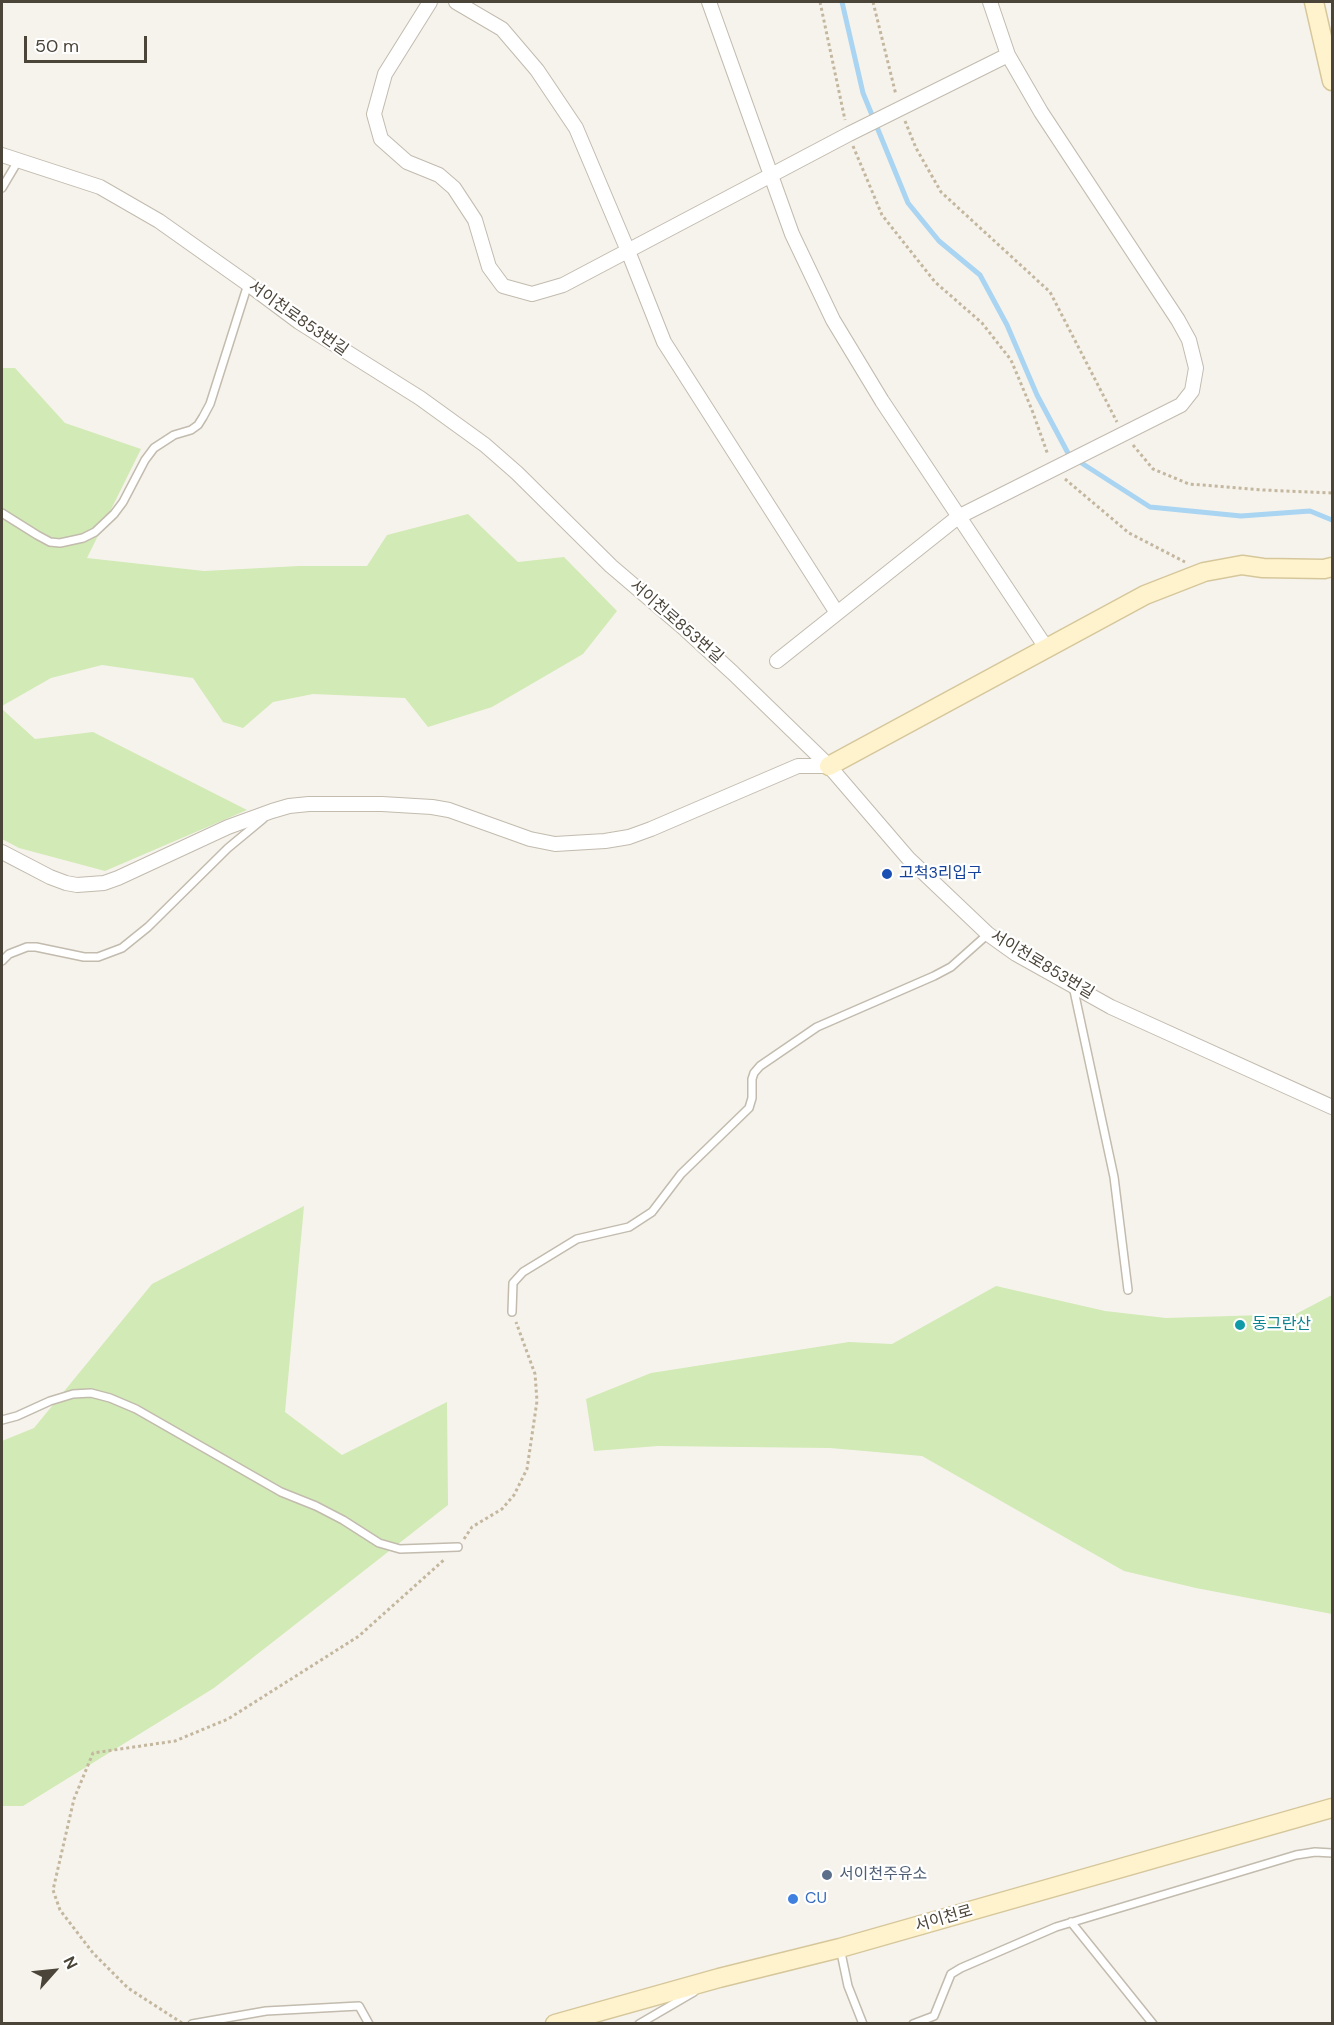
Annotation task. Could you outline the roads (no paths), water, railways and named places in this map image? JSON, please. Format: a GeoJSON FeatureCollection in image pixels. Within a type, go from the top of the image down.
{"type":"FeatureCollection","features":[{"type":"Feature","properties":{"kind":"main road"},"geometry":{"type":"LineString","coordinates":[[1314,2],[1332,81]]}},
{"type":"Feature","properties":{"kind":"main road"},"geometry":{"type":"LineString","coordinates":[[829,766],[1145,595],[1204,572],[1242,565],[1263,568],[1324,569],[1332,567]]}},
{"type":"Feature","properties":{"kind":"main road","name":"서이천로"},"geometry":{"type":"LineString","coordinates":[[555,2024],[719,1978],[840,1948],[1332,1808]]}},
{"type":"Feature","properties":{"kind":"street"},"geometry":{"type":"LineString","coordinates":[[430,2],[385,74],[374,114],[381,139],[407,162],[439,175],[454,188],[475,220],[489,267],[503,286],[532,294],[563,285],[851,133],[1008,55]]}},
{"type":"Feature","properties":{"kind":"street"},"geometry":{"type":"LineString","coordinates":[[456,2],[502,29],[537,70],[576,128],[664,342],[837,613]]}},
{"type":"Feature","properties":{"kind":"street"},"geometry":{"type":"LineString","coordinates":[[709,2],[792,234],[833,321],[882,401],[1047,649]]}},
{"type":"Feature","properties":{"kind":"street"},"geometry":{"type":"LineString","coordinates":[[777,661],[958,517],[1181,405],[1192,391],[1196,368],[1189,340],[1041,112],[1008,55],[990,2]]}},
{"type":"Feature","properties":{"kind":"street","name":"서이천로853번길"},"geometry":{"type":"LineString","coordinates":[[2,155],[100,187],[159,221],[299,322],[420,398],[485,445],[517,473],[611,566],[733,673],[829,766],[908,858],[988,934],[1016,954],[1146,1023],[1332,1107]]}},
{"type":"Feature","properties":{"kind":"street"},"geometry":{"type":"LineString","coordinates":[[2,852],[66,883],[76,885],[104,883],[228,827],[289,806],[309,804],[432,807],[449,810],[530,839],[555,844],[577,844],[629,837],[798,766],[829,766]]}},
{"type":"Feature","properties":{"kind":"lane"},"geometry":{"type":"LineString","coordinates":[[2,188],[18,161]]}},
{"type":"Feature","properties":{"kind":"lane"},"geometry":{"type":"LineString","coordinates":[[2,513],[50,542],[60,543],[83,538],[95,532],[123,502],[145,460],[154,448],[174,435],[191,430],[203,417],[210,404],[248,284]]}},
{"type":"Feature","properties":{"kind":"lane"},"geometry":{"type":"LineString","coordinates":[[2,961],[9,954],[27,947],[84,957],[98,957],[122,948],[148,927],[228,848],[272,811]]}},
{"type":"Feature","properties":{"kind":"lane"},"geometry":{"type":"LineString","coordinates":[[512,1312],[513,1283],[523,1272],[577,1239],[629,1227],[652,1212],[681,1174],[749,1108],[752,1098],[752,1079],[760,1066],[817,1027],[951,967],[988,934]]}},
{"type":"Feature","properties":{"kind":"lane"},"geometry":{"type":"LineString","coordinates":[[1073,986],[1114,1178],[1128,1290]]}},
{"type":"Feature","properties":{"kind":"lane"},"geometry":{"type":"LineString","coordinates":[[2,1420],[73,1394],[91,1393],[110,1398],[136,1409],[281,1492],[343,1520],[379,1543],[400,1549],[458,1547]]}},
{"type":"Feature","properties":{"kind":"lane"},"geometry":{"type":"LineString","coordinates":[[913,2024],[934,2016],[951,1974],[1071,1922],[1296,1855],[1315,1852],[1332,1853]]}},
{"type":"Feature","properties":{"kind":"lane"},"geometry":{"type":"LineString","coordinates":[[1071,1922],[1153,2024]]}},
{"type":"Feature","properties":{"kind":"lane"},"geometry":{"type":"LineString","coordinates":[[840,1948],[848,1986],[863,2024]]}},
{"type":"Feature","properties":{"kind":"lane"},"geometry":{"type":"LineString","coordinates":[[639,2024],[719,1978]]}},
{"type":"Feature","properties":{"kind":"lane"},"geometry":{"type":"LineString","coordinates":[[192,2024],[266,2011],[359,2006],[369,2024]]}},
{"type":"Feature","properties":{"kind":"waterway"},"geometry":{"type":"LineString","coordinates":[[842,2],[863,93],[908,203],[939,241],[980,275],[1007,325],[1037,395],[1069,455],[1150,507],[1241,516],[1310,511],[1332,520]]}},
{"type":"Feature","properties":{"kind":"place","name":"고척3리입구"},"geometry":{"type":"Point","coordinates":[887,874]}},
{"type":"Feature","properties":{"kind":"place","name":"동그란산"},"geometry":{"type":"Point","coordinates":[1240,1325]}},
{"type":"Feature","properties":{"kind":"place","name":"서이천주유소"},"geometry":{"type":"Point","coordinates":[827,1875]}},
{"type":"Feature","properties":{"kind":"place","name":"CU"},"geometry":{"type":"Point","coordinates":[793,1899]}}]}
